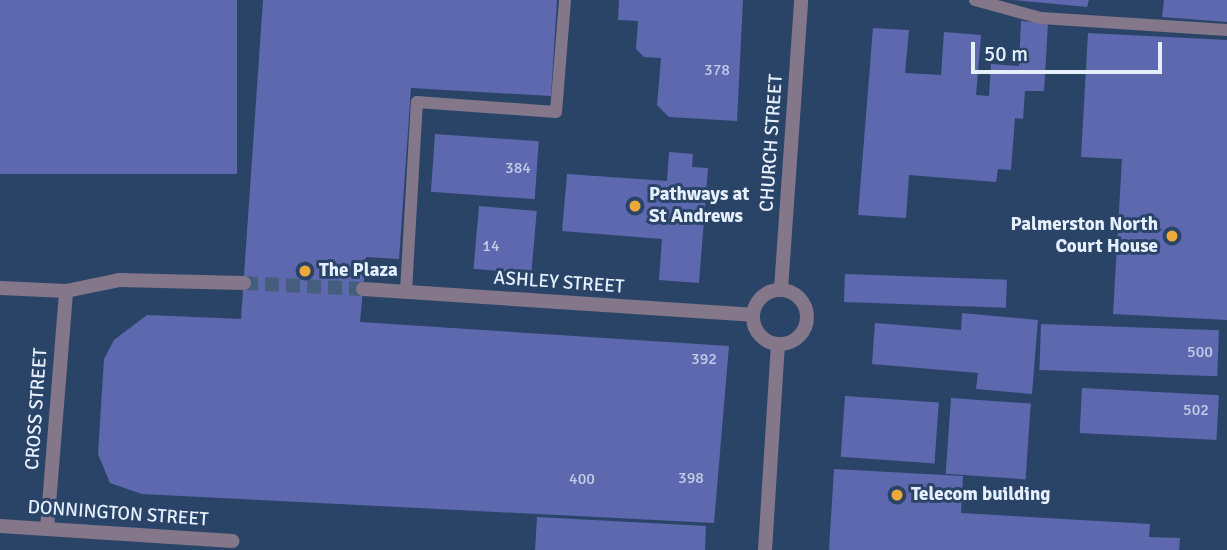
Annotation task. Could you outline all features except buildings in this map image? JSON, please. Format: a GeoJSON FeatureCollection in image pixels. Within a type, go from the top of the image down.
{"type":"FeatureCollection","features":[{"type":"Feature","properties":{"kind":"street","name":"CHURCH STREET"},"geometry":{"type":"LineString","coordinates":[[781,289],[801,0]]}},
{"type":"Feature","properties":{"kind":"street"},"geometry":{"type":"LineString","coordinates":[[0,288],[66,291],[119,280],[244,283]]}},
{"type":"Feature","properties":{"kind":"street","name":"ASHLEY STREET"},"geometry":{"type":"LineString","coordinates":[[363,289],[752,315]]}},
{"type":"Feature","properties":{"kind":"street"},"geometry":{"type":"LineString","coordinates":[[781,289],[797,296],[807,318],[794,340],[778,344],[759,335],[752,315],[758,299],[781,289]]}},
{"type":"Feature","properties":{"kind":"street","name":"CROSS STREET"},"geometry":{"type":"LineString","coordinates":[[47,529],[66,291]]}},
{"type":"Feature","properties":{"kind":"street"},"geometry":{"type":"LineString","coordinates":[[765,550],[778,344]]}},
{"type":"Feature","properties":{"kind":"street","name":"DONNINGTON STREET"},"geometry":{"type":"LineString","coordinates":[[0,526],[233,541]]}},
{"type":"Feature","properties":{"kind":"lane"},"geometry":{"type":"LineString","coordinates":[[405,291],[417,102],[556,112],[565,0]]}},
{"type":"Feature","properties":{"kind":"lane"},"geometry":{"type":"LineString","coordinates":[[975,0],[1041,18],[1227,30]]}},
{"type":"Feature","properties":{"kind":"tunnel"},"geometry":{"type":"LineString","coordinates":[[244,283],[363,289]]}},
{"type":"Feature","properties":{"kind":"place","name":"Pathways at St Andrews"},"geometry":{"type":"Point","coordinates":[635,206]}},
{"type":"Feature","properties":{"kind":"place","name":"Palmerston North Court House"},"geometry":{"type":"Point","coordinates":[1172,236]}},
{"type":"Feature","properties":{"kind":"place","name":"The Plaza"},"geometry":{"type":"Point","coordinates":[305,271]}},
{"type":"Feature","properties":{"kind":"place","name":"Telecom building"},"geometry":{"type":"Point","coordinates":[897,495]}}]}
